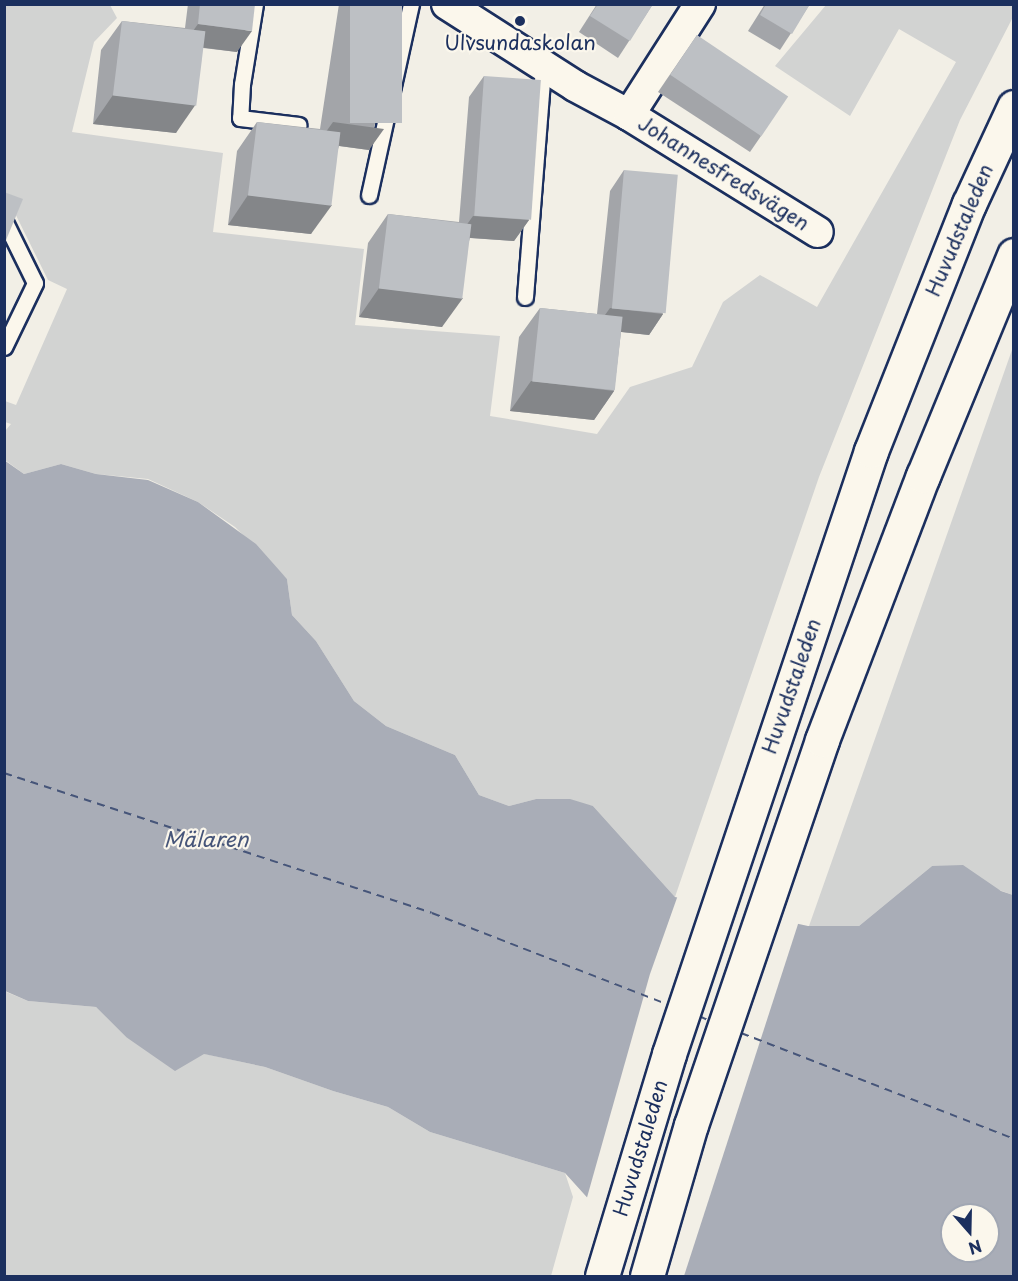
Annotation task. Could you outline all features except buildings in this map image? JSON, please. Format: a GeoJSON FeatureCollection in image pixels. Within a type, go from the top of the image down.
{"type":"FeatureCollection","features":[{"type":"Feature","properties":{"kind":"main road","name":"Huvudstaleden"},"geometry":{"type":"LineString","coordinates":[[602,1276],[669,1054],[870,451],[969,204],[1014,107]]}},
{"type":"Feature","properties":{"kind":"main road"},"geometry":{"type":"LineString","coordinates":[[647,1276],[691,1125],[822,740],[923,476],[1014,255]]}},
{"type":"Feature","properties":{"kind":"street","name":"Johannesfredsvägen"},"geometry":{"type":"LineString","coordinates":[[447,4],[543,66],[629,115],[818,232]]}},
{"type":"Feature","properties":{"kind":"street","name":"Johannesfredsvägen"},"geometry":{"type":"LineString","coordinates":[[629,115],[700,4]]}},
{"type":"Feature","properties":{"kind":"lane"},"geometry":{"type":"LineString","coordinates":[[255,4],[242,84],[240,118],[299,125]]}},
{"type":"Feature","properties":{"kind":"lane"},"geometry":{"type":"LineString","coordinates":[[369,195],[411,4]]}},
{"type":"Feature","properties":{"kind":"lane"},"geometry":{"type":"LineString","coordinates":[[525,297],[543,66]]}},
{"type":"Feature","properties":{"kind":"lane"},"geometry":{"type":"LineString","coordinates":[[4,220],[35,283],[4,347]]}},
{"type":"Feature","properties":{"kind":"shaded area"},"geometry":{"type":"Polygon","coordinates":[[[5,5],[110,5],[117,18],[94,42],[72,132],[223,153],[213,232],[364,249],[355,325],[500,336],[490,416],[597,434],[630,387],[692,367],[723,302],[760,275],[817,307],[956,62],[899,29],[850,116],[775,66],[826,5],[1013,5],[1013,17],[960,120],[819,477],[675,897],[593,806],[536,799],[509,806],[479,795],[455,755],[386,726],[354,701],[316,641],[292,615],[287,579],[235,527],[198,502],[148,479],[96,474],[61,464],[24,474],[5,460],[5,431],[11,424],[5,422],[5,401],[16,405],[67,289],[48,280],[5,193],[5,5]]]}},
{"type":"Feature","properties":{"kind":"shaded area"},"geometry":{"type":"Polygon","coordinates":[[[1013,347],[1013,895],[932,866],[859,926],[809,926],[1013,347]]]}},
{"type":"Feature","properties":{"kind":"shaded area"},"geometry":{"type":"Polygon","coordinates":[[[4,991],[28,1001],[96,1007],[126,1037],[265,1067],[388,1107],[430,1132],[565,1173],[573,1197],[551,1276],[5,1276],[4,991]]]}},
{"type":"Feature","properties":{"kind":"water","name":"Mälaren"},"geometry":{"type":"Polygon","coordinates":[[[4,460],[24,474],[61,464],[96,474],[148,480],[198,502],[256,544],[287,579],[292,615],[316,641],[354,701],[386,726],[455,755],[479,795],[509,806],[536,799],[570,799],[593,806],[675,897],[808,926],[859,926],[932,866],[963,865],[1001,891],[1013,895],[1013,1276],[658,1276],[565,1173],[430,1132],[388,1107],[265,1067],[204,1054],[175,1071],[126,1037],[96,1007],[28,1001],[5,991],[4,460]]]}},
{"type":"Feature","properties":{"kind":"pier"},"geometry":{"type":"Polygon","coordinates":[[[678,895],[799,921],[684,1276],[654,1276],[586,1201],[650,974],[678,895]]]}},
{"type":"Feature","properties":{"kind":"ferry route"},"geometry":{"type":"LineString","coordinates":[[4,773],[432,913],[669,1005]]}},
{"type":"Feature","properties":{"kind":"ferry route"},"geometry":{"type":"LineString","coordinates":[[699,1016],[708,1020]]}},
{"type":"Feature","properties":{"kind":"ferry route"},"geometry":{"type":"LineString","coordinates":[[741,1033],[1014,1139]]}},
{"type":"Feature","properties":{"kind":"place","name":"Ulvsundaskolan"},"geometry":{"type":"Point","coordinates":[520,21]}}]}
